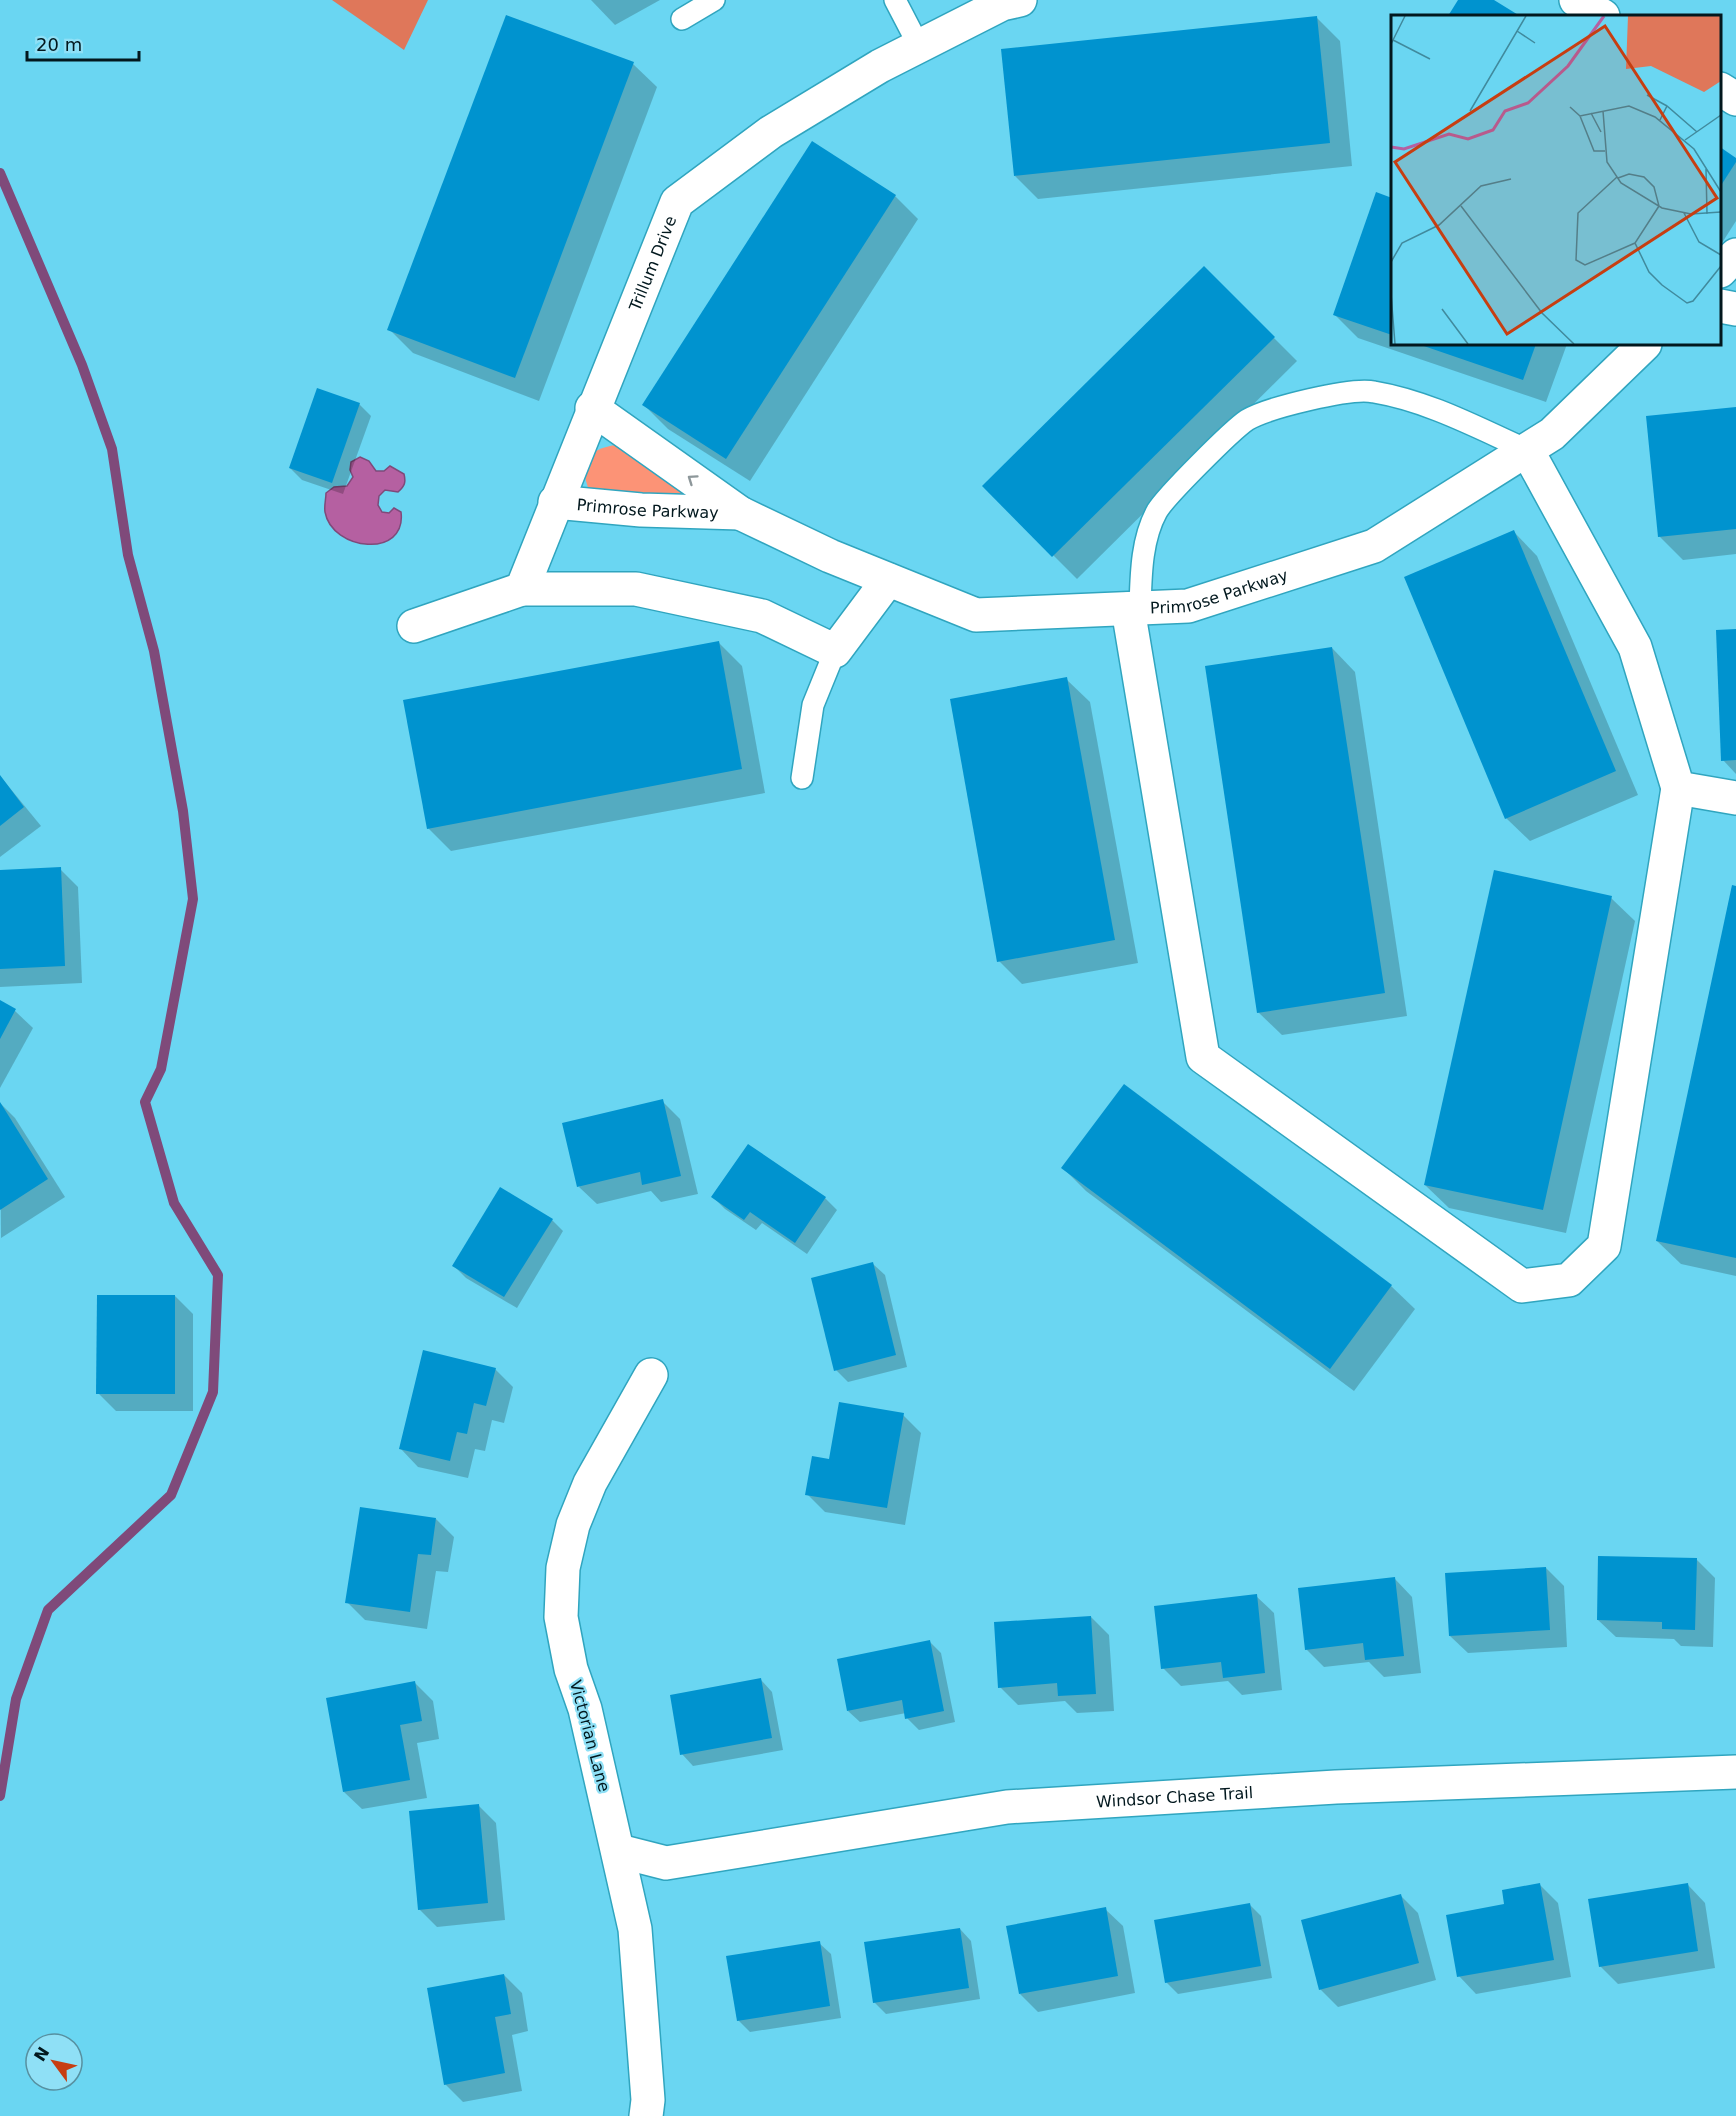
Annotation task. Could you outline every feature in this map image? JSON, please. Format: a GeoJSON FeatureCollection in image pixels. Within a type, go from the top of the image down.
{"type":"FeatureCollection","features":[{"type":"Feature","properties":{"kind":"street","name":"Trillum Drive"},"geometry":{"type":"LineString","coordinates":[[522,589],[592,408],[677,202],[771,132],[880,66],[1002,4],[1020,0]]}},
{"type":"Feature","properties":{"kind":"street"},"geometry":{"type":"LineString","coordinates":[[1576,0],[1601,15]]}},
{"type":"Feature","properties":{"kind":"street"},"geometry":{"type":"LineString","coordinates":[[1721,90],[1736,99]]}},
{"type":"Feature","properties":{"kind":"street"},"geometry":{"type":"LineString","coordinates":[[1721,269],[1736,255]]}},
{"type":"Feature","properties":{"kind":"street"},"geometry":{"type":"LineString","coordinates":[[1721,306],[1736,309]]}},
{"type":"Feature","properties":{"kind":"street","name":"Primrose Parkway"},"geometry":{"type":"LineString","coordinates":[[592,408],[740,513],[888,580],[976,615],[1188,606],[1374,546],[1552,434],[1644,345]]}},
{"type":"Feature","properties":{"kind":"street"},"geometry":{"type":"LineString","coordinates":[[1134,609],[1203,1057],[1522,1286],[1569,1280],[1604,1246],[1678,788],[1635,647],[1527,450]]}},
{"type":"Feature","properties":{"kind":"street","name":"Primrose Parkway"},"geometry":{"type":"LineString","coordinates":[[555,502],[641,510],[740,513]]}},
{"type":"Feature","properties":{"kind":"street"},"geometry":{"type":"LineString","coordinates":[[414,626],[522,589],[636,589],[762,616],[836,651],[888,580]]}},
{"type":"Feature","properties":{"kind":"street"},"geometry":{"type":"LineString","coordinates":[[1678,788],[1736,798]]}},
{"type":"Feature","properties":{"kind":"street","name":"Victorian Lane"},"geometry":{"type":"LineString","coordinates":[[646,2116],[648,2100],[634,1929],[619,1851],[585,1709],[571,1669],[561,1617],[563,1568],[573,1525],[590,1483],[651,1375]]}},
{"type":"Feature","properties":{"kind":"street","name":"Windsor Chase Trail"},"geometry":{"type":"LineString","coordinates":[[619,1851],[666,1863],[1007,1807],[1336,1787],[1736,1772]]}},
{"type":"Feature","properties":{"kind":"lane"},"geometry":{"type":"LineString","coordinates":[[682,19],[714,0]]}},
{"type":"Feature","properties":{"kind":"lane"},"geometry":{"type":"LineString","coordinates":[[895,0],[920,46]]}},
{"type":"Feature","properties":{"kind":"lane"},"geometry":{"type":"LineString","coordinates":[[1134,609],[1142,557],[1157,510],[1197,467],[1247,420],[1300,400],[1372,391],[1445,413],[1527,450]]}},
{"type":"Feature","properties":{"kind":"lane"},"geometry":{"type":"LineString","coordinates":[[802,778],[813,705],[836,651]]}},
{"type":"Feature","properties":{"kind":"shaded area"},"geometry":{"type":"Polygon","coordinates":[[[332,0],[428,0],[404,50],[332,0]]]}},
{"type":"Feature","properties":{"kind":"shaded area"},"geometry":{"type":"Polygon","coordinates":[[[615,445],[704,499],[589,490],[584,472],[587,459],[598,450],[615,445]]]}},
{"type":"Feature","properties":{"kind":"shaded area"},"geometry":{"type":"Polygon","coordinates":[[[360,457],[369,461],[376,471],[384,471],[390,466],[404,474],[404,484],[398,492],[385,490],[379,496],[378,505],[382,512],[389,513],[394,508],[401,512],[400,527],[393,537],[381,543],[354,542],[341,535],[331,525],[325,512],[326,493],[334,487],[347,486],[353,477],[350,470],[351,462],[360,457]]]}},
{"type":"Feature","properties":{"kind":"building"},"geometry":{"type":"Polygon","coordinates":[[[1458,0],[1494,0],[1518,15],[1449,15],[1458,0]]]}},
{"type":"Feature","properties":{"kind":"building"},"geometry":{"type":"Polygon","coordinates":[[[506,15],[634,62],[515,378],[387,330],[506,15]]]}},
{"type":"Feature","properties":{"kind":"building"},"geometry":{"type":"Polygon","coordinates":[[[1317,16],[1330,143],[1014,176],[1001,49],[1317,16]]]}},
{"type":"Feature","properties":{"kind":"building"},"geometry":{"type":"Polygon","coordinates":[[[812,141],[896,195],[726,459],[642,405],[812,141]]]}},
{"type":"Feature","properties":{"kind":"building"},"geometry":{"type":"Polygon","coordinates":[[[1721,148],[1736,158],[1736,162],[1721,185],[1721,148]]]}},
{"type":"Feature","properties":{"kind":"building"},"geometry":{"type":"Polygon","coordinates":[[[1376,192],[1391,198],[1391,335],[1333,315],[1376,192]]]}},
{"type":"Feature","properties":{"kind":"building"},"geometry":{"type":"Polygon","coordinates":[[[1204,266],[1275,337],[1052,557],[982,486],[1204,266]]]}},
{"type":"Feature","properties":{"kind":"building"},"geometry":{"type":"Polygon","coordinates":[[[1421,345],[1536,345],[1523,380],[1421,345]]]}},
{"type":"Feature","properties":{"kind":"building"},"geometry":{"type":"Polygon","coordinates":[[[317,388],[360,403],[332,483],[289,468],[317,388]]]}},
{"type":"Feature","properties":{"kind":"building"},"geometry":{"type":"Polygon","coordinates":[[[1736,407],[1736,529],[1658,537],[1646,416],[1736,407]]]}},
{"type":"Feature","properties":{"kind":"building"},"geometry":{"type":"Polygon","coordinates":[[[1514,530],[1616,771],[1505,819],[1404,577],[1514,530]]]}},
{"type":"Feature","properties":{"kind":"building"},"geometry":{"type":"Polygon","coordinates":[[[1736,629],[1736,760],[1721,761],[1716,630],[1736,629]]]}},
{"type":"Feature","properties":{"kind":"building"},"geometry":{"type":"Polygon","coordinates":[[[719,641],[742,769],[427,829],[403,700],[719,641]]]}},
{"type":"Feature","properties":{"kind":"building"},"geometry":{"type":"Polygon","coordinates":[[[1332,647],[1385,993],[1257,1013],[1205,666],[1332,647]]]}},
{"type":"Feature","properties":{"kind":"building"},"geometry":{"type":"Polygon","coordinates":[[[1067,677],[1115,940],[997,962],[950,699],[1067,677]]]}},
{"type":"Feature","properties":{"kind":"building"},"geometry":{"type":"Polygon","coordinates":[[[0,775],[24,807],[0,826],[0,775]]]}},
{"type":"Feature","properties":{"kind":"building"},"geometry":{"type":"Polygon","coordinates":[[[61,867],[65,966],[0,969],[0,870],[61,867]]]}},
{"type":"Feature","properties":{"kind":"building"},"geometry":{"type":"Polygon","coordinates":[[[1494,870],[1612,896],[1543,1210],[1424,1185],[1494,870]]]}},
{"type":"Feature","properties":{"kind":"building"},"geometry":{"type":"Polygon","coordinates":[[[1732,885],[1736,886],[1736,1258],[1656,1241],[1732,885]]]}},
{"type":"Feature","properties":{"kind":"building"},"geometry":{"type":"Polygon","coordinates":[[[0,1000],[16,1009],[0,1039],[0,1000]]]}},
{"type":"Feature","properties":{"kind":"building"},"geometry":{"type":"Polygon","coordinates":[[[1124,1084],[1392,1285],[1330,1369],[1061,1168],[1124,1084]]]}},
{"type":"Feature","properties":{"kind":"building"},"geometry":{"type":"Polygon","coordinates":[[[663,1099],[681,1176],[642,1185],[640,1172],[577,1187],[562,1123],[663,1099]]]}},
{"type":"Feature","properties":{"kind":"building"},"geometry":{"type":"Polygon","coordinates":[[[0,1102],[48,1179],[0,1210],[0,1102]]]}},
{"type":"Feature","properties":{"kind":"building"},"geometry":{"type":"Polygon","coordinates":[[[748,1144],[826,1197],[795,1243],[750,1212],[744,1220],[711,1197],[748,1144]]]}},
{"type":"Feature","properties":{"kind":"building"},"geometry":{"type":"Polygon","coordinates":[[[500,1187],[553,1219],[504,1297],[452,1266],[500,1187]]]}},
{"type":"Feature","properties":{"kind":"building"},"geometry":{"type":"Polygon","coordinates":[[[873,1262],[896,1355],[834,1371],[811,1278],[873,1262]]]}},
{"type":"Feature","properties":{"kind":"building"},"geometry":{"type":"Polygon","coordinates":[[[97,1295],[175,1295],[175,1394],[96,1394],[97,1295]]]}},
{"type":"Feature","properties":{"kind":"building"},"geometry":{"type":"Polygon","coordinates":[[[423,1350],[496,1368],[486,1406],[474,1403],[467,1434],[457,1432],[450,1461],[399,1449],[423,1350]]]}},
{"type":"Feature","properties":{"kind":"building"},"geometry":{"type":"Polygon","coordinates":[[[839,1402],[904,1413],[887,1508],[805,1495],[812,1456],[829,1459],[839,1402]]]}},
{"type":"Feature","properties":{"kind":"building"},"geometry":{"type":"Polygon","coordinates":[[[360,1507],[436,1518],[431,1555],[418,1554],[410,1612],[345,1603],[360,1507]]]}},
{"type":"Feature","properties":{"kind":"building"},"geometry":{"type":"Polygon","coordinates":[[[1598,1556],[1697,1558],[1695,1630],[1662,1629],[1662,1622],[1597,1620],[1598,1556]]]}},
{"type":"Feature","properties":{"kind":"building"},"geometry":{"type":"Polygon","coordinates":[[[1546,1567],[1550,1630],[1449,1636],[1445,1573],[1546,1567]]]}},
{"type":"Feature","properties":{"kind":"building"},"geometry":{"type":"Polygon","coordinates":[[[1395,1577],[1404,1656],[1365,1660],[1363,1643],[1305,1650],[1298,1588],[1395,1577]]]}},
{"type":"Feature","properties":{"kind":"building"},"geometry":{"type":"Polygon","coordinates":[[[1257,1594],[1265,1673],[1223,1678],[1221,1662],[1161,1669],[1154,1606],[1257,1594]]]}},
{"type":"Feature","properties":{"kind":"building"},"geometry":{"type":"Polygon","coordinates":[[[1091,1616],[1096,1694],[1058,1696],[1057,1683],[998,1688],[994,1622],[1091,1616]]]}},
{"type":"Feature","properties":{"kind":"building"},"geometry":{"type":"Polygon","coordinates":[[[930,1640],[944,1711],[905,1719],[902,1700],[847,1711],[837,1659],[930,1640]]]}},
{"type":"Feature","properties":{"kind":"building"},"geometry":{"type":"Polygon","coordinates":[[[761,1678],[772,1738],[680,1755],[670,1695],[761,1678]]]}},
{"type":"Feature","properties":{"kind":"building"},"geometry":{"type":"Polygon","coordinates":[[[415,1681],[422,1721],[400,1725],[410,1780],[343,1792],[326,1698],[415,1681]]]}},
{"type":"Feature","properties":{"kind":"building"},"geometry":{"type":"Polygon","coordinates":[[[479,1804],[488,1903],[418,1910],[409,1811],[479,1804]]]}},
{"type":"Feature","properties":{"kind":"building"},"geometry":{"type":"Polygon","coordinates":[[[1540,1883],[1554,1960],[1457,1977],[1446,1915],[1504,1904],[1502,1890],[1540,1883]]]}},
{"type":"Feature","properties":{"kind":"building"},"geometry":{"type":"Polygon","coordinates":[[[1688,1883],[1698,1951],[1599,1967],[1588,1899],[1688,1883]]]}},
{"type":"Feature","properties":{"kind":"building"},"geometry":{"type":"Polygon","coordinates":[[[1401,1894],[1419,1963],[1319,1990],[1301,1920],[1401,1894]]]}},
{"type":"Feature","properties":{"kind":"building"},"geometry":{"type":"Polygon","coordinates":[[[1250,1903],[1261,1966],[1165,1983],[1154,1920],[1250,1903]]]}},
{"type":"Feature","properties":{"kind":"building"},"geometry":{"type":"Polygon","coordinates":[[[1106,1907],[1118,1976],[1019,1994],[1006,1926],[1106,1907]]]}},
{"type":"Feature","properties":{"kind":"building"},"geometry":{"type":"Polygon","coordinates":[[[960,1928],[969,1988],[873,2003],[864,1942],[960,1928]]]}},
{"type":"Feature","properties":{"kind":"building"},"geometry":{"type":"Polygon","coordinates":[[[820,1941],[830,2006],[737,2021],[726,1956],[820,1941]]]}},
{"type":"Feature","properties":{"kind":"building"},"geometry":{"type":"Polygon","coordinates":[[[504,1974],[511,2014],[495,2017],[505,2073],[444,2085],[427,1988],[504,1974]]]}},
{"type":"Feature","properties":{"kind":"waterway"},"geometry":{"type":"LineString","coordinates":[[0,173],[82,365],[112,449],[128,555],[154,651],[183,811],[193,899],[161,1069],[145,1102],[174,1203],[218,1275],[213,1392],[171,1495],[48,1610],[16,1699],[0,1796]]}}]}
